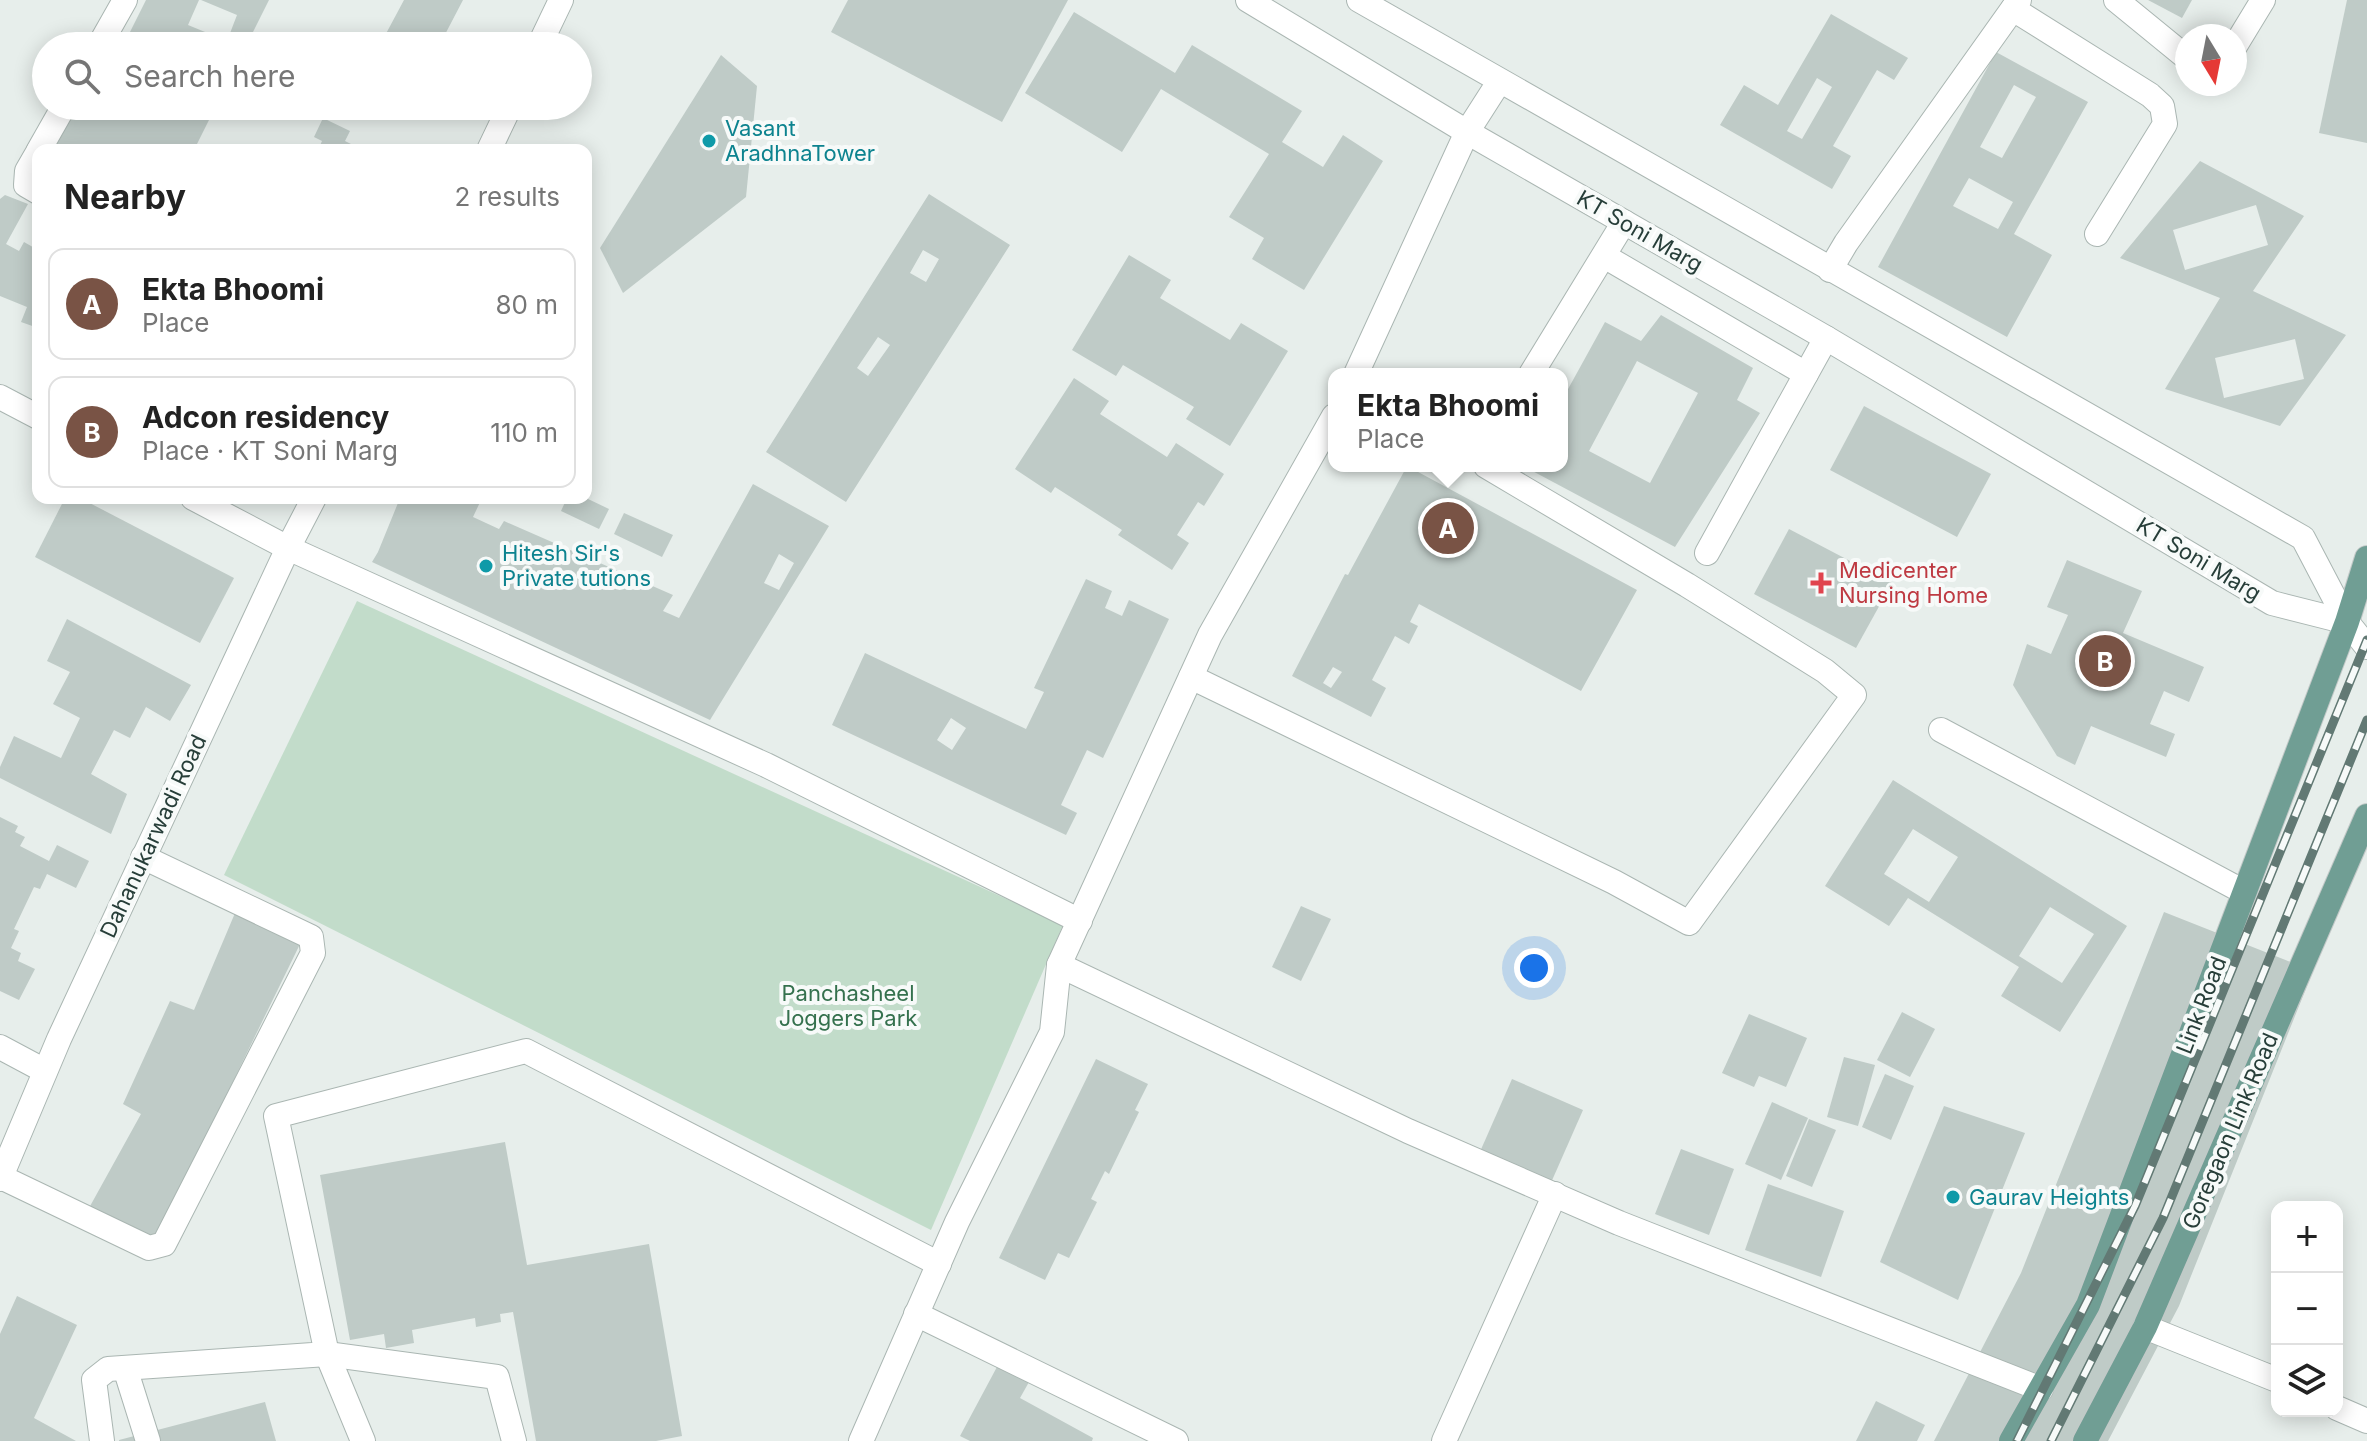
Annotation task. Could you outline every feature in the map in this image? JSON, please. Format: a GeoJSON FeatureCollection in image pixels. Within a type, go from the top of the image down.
{"type":"FeatureCollection","features":[{"type":"Feature","properties":{"kind":"main road","name":"Link Road"},"geometry":{"type":"LineString","coordinates":[[2011,1441],[2088,1305],[2347,622],[2367,558]]}},
{"type":"Feature","properties":{"kind":"main road","name":"Goregaon Link Road"},"geometry":{"type":"LineString","coordinates":[[2085,1441],[2145,1327],[2367,816]]}},
{"type":"Feature","properties":{"kind":"street"},"geometry":{"type":"LineString","coordinates":[[107,32],[125,0]]}},
{"type":"Feature","properties":{"kind":"street"},"geometry":{"type":"LineString","coordinates":[[546,32],[561,0]]}},
{"type":"Feature","properties":{"kind":"street","name":"KT Soni Marg"},"geometry":{"type":"LineString","coordinates":[[1248,0],[1467,132],[1826,338],[2272,603],[2347,622]]}},
{"type":"Feature","properties":{"kind":"street"},"geometry":{"type":"LineString","coordinates":[[1359,0],[2303,538],[2347,622],[2367,647]]}},
{"type":"Feature","properties":{"kind":"street"},"geometry":{"type":"LineString","coordinates":[[2116,0],[2175,48]]}},
{"type":"Feature","properties":{"kind":"street"},"geometry":{"type":"LineString","coordinates":[[2247,26],[2263,0]]}},
{"type":"Feature","properties":{"kind":"street"},"geometry":{"type":"LineString","coordinates":[[1830,270],[2016,4],[2162,106],[2165,124],[2097,234]]}},
{"type":"Feature","properties":{"kind":"street"},"geometry":{"type":"LineString","coordinates":[[1359,368],[1467,132],[1499,82]]}},
{"type":"Feature","properties":{"kind":"street"},"geometry":{"type":"LineString","coordinates":[[43,144],[56,120]]}},
{"type":"Feature","properties":{"kind":"street"},"geometry":{"type":"LineString","coordinates":[[492,144],[503,120]]}},
{"type":"Feature","properties":{"kind":"street"},"geometry":{"type":"LineString","coordinates":[[32,163],[27,171],[26,185],[32,188]]}},
{"type":"Feature","properties":{"kind":"street"},"geometry":{"type":"LineString","coordinates":[[1535,368],[1624,222]]}},
{"type":"Feature","properties":{"kind":"street"},"geometry":{"type":"LineString","coordinates":[[1604,256],[1806,374]]}},
{"type":"Feature","properties":{"kind":"street"},"geometry":{"type":"LineString","coordinates":[[1707,553],[1826,338]]}},
{"type":"Feature","properties":{"kind":"street"},"geometry":{"type":"LineString","coordinates":[[0,397],[32,414]]}},
{"type":"Feature","properties":{"kind":"street"},"geometry":{"type":"LineString","coordinates":[[861,1441],[957,1222],[1052,1032],[1059,965],[1210,635],[1328,427]]}},
{"type":"Feature","properties":{"kind":"street"},"geometry":{"type":"LineString","coordinates":[[1191,677],[1614,882],[1689,923],[1854,695],[1825,671],[1687,585],[1496,472]]}},
{"type":"Feature","properties":{"kind":"street"},"geometry":{"type":"LineString","coordinates":[[204,504],[288,548],[766,765],[1080,921]]}},
{"type":"Feature","properties":{"kind":"street","name":"Dahanukarwadi Road"},"geometry":{"type":"LineString","coordinates":[[0,1178],[45,1071],[143,857],[311,504]]}},
{"type":"Feature","properties":{"kind":"street"},"geometry":{"type":"LineString","coordinates":[[1941,730],[2244,892]]}},
{"type":"Feature","properties":{"kind":"street"},"geometry":{"type":"LineString","coordinates":[[0,1178],[149,1248],[164,1244],[313,953],[311,937],[143,857]]}},
{"type":"Feature","properties":{"kind":"street"},"geometry":{"type":"LineString","coordinates":[[1059,965],[1408,1131],[1619,1223],[2041,1389]]}},
{"type":"Feature","properties":{"kind":"street"},"geometry":{"type":"LineString","coordinates":[[0,1047],[45,1071]]}},
{"type":"Feature","properties":{"kind":"street"},"geometry":{"type":"LineString","coordinates":[[363,1441],[327,1354],[276,1116],[526,1051],[939,1264]]}},
{"type":"Feature","properties":{"kind":"street"},"geometry":{"type":"LineString","coordinates":[[1444,1441],[1555,1194]]}},
{"type":"Feature","properties":{"kind":"street"},"geometry":{"type":"LineString","coordinates":[[916,1314],[1176,1441]]}},
{"type":"Feature","properties":{"kind":"street"},"geometry":{"type":"LineString","coordinates":[[2145,1327],[2271,1378]]}},
{"type":"Feature","properties":{"kind":"street"},"geometry":{"type":"LineString","coordinates":[[102,1441],[94,1380],[108,1369],[327,1354],[497,1377],[514,1441]]}},
{"type":"Feature","properties":{"kind":"street"},"geometry":{"type":"LineString","coordinates":[[125,1368],[148,1441]]}},
{"type":"Feature","properties":{"kind":"street"},"geometry":{"type":"LineString","coordinates":[[2343,1411],[2367,1421]]}},
{"type":"Feature","properties":{"kind":"green space","name":"Panchasheel Joggers Park"},"geometry":{"type":"Polygon","coordinates":[[[357,601],[1063,925],[931,1230],[224,875],[357,601]]]}},
{"type":"Feature","properties":{"kind":"building"},"geometry":{"type":"Polygon","coordinates":[[[146,0],[199,0],[188,25],[205,32],[130,32],[146,0]]]}},
{"type":"Feature","properties":{"kind":"building"},"geometry":{"type":"Polygon","coordinates":[[[201,0],[269,0],[253,32],[230,32],[237,15],[201,0]]]}},
{"type":"Feature","properties":{"kind":"building"},"geometry":{"type":"Polygon","coordinates":[[[404,0],[463,0],[446,32],[387,32],[404,0]]]}},
{"type":"Feature","properties":{"kind":"building"},"geometry":{"type":"Polygon","coordinates":[[[848,0],[1068,0],[1002,122],[831,32],[848,0]]]}},
{"type":"Feature","properties":{"kind":"building"},"geometry":{"type":"Polygon","coordinates":[[[2148,0],[2192,0],[2182,18],[2148,0]]]}},
{"type":"Feature","properties":{"kind":"building"},"geometry":{"type":"Polygon","coordinates":[[[2347,0],[2367,0],[2367,143],[2319,133],[2347,0]]]}},
{"type":"Feature","properties":{"kind":"building"},"geometry":{"type":"Polygon","coordinates":[[[1074,12],[1175,73],[1192,45],[1302,111],[1282,142],[1323,167],[1343,135],[1383,161],[1304,290],[1252,259],[1264,238],[1229,217],[1269,154],[1161,89],[1122,152],[1025,93],[1074,12]]]}},
{"type":"Feature","properties":{"kind":"building"},"geometry":{"type":"Polygon","coordinates":[[[1831,14],[1908,58],[1894,80],[1877,70],[1833,146],[1851,156],[1832,189],[1720,125],[1744,85],[1778,105],[1831,14]],[[1817,78],[1787,131],[1802,139],[1832,87],[1817,78]]]}},
{"type":"Feature","properties":{"kind":"building"},"geometry":{"type":"Polygon","coordinates":[[[1996,52],[2088,102],[2014,234],[2052,255],[2007,337],[1878,267],[1996,52]],[[2014,85],[1980,147],[2002,158],[2036,97],[2014,85]],[[1969,178],[1953,206],[1998,229],[2013,202],[1969,178]]]}},
{"type":"Feature","properties":{"kind":"building","name":"Vasant AradhnaTower"},"geometry":{"type":"Polygon","coordinates":[[[721,55],[757,86],[746,197],[623,293],[600,248],[721,55]]]}},
{"type":"Feature","properties":{"kind":"building"},"geometry":{"type":"Polygon","coordinates":[[[67,120],[209,120],[197,144],[54,144],[67,120]]]}},
{"type":"Feature","properties":{"kind":"building"},"geometry":{"type":"Polygon","coordinates":[[[322,120],[327,120],[350,131],[345,141],[351,144],[321,144],[322,141],[314,137],[322,120]]]}},
{"type":"Feature","properties":{"kind":"building"},"geometry":{"type":"Polygon","coordinates":[[[2200,161],[2304,216],[2253,291],[2346,335],[2280,426],[2165,389],[2220,298],[2120,258],[2200,161]],[[2256,205],[2173,230],[2185,270],[2268,245],[2256,205]],[[2295,339],[2215,358],[2224,398],[2304,379],[2295,339]]]}},
{"type":"Feature","properties":{"kind":"building"},"geometry":{"type":"Polygon","coordinates":[[[929,194],[1010,245],[846,502],[766,452],[929,194]],[[923,250],[910,273],[926,282],[939,259],[923,250]],[[878,337],[857,368],[868,376],[890,345],[878,337]]]}},
{"type":"Feature","properties":{"kind":"building"},"geometry":{"type":"Polygon","coordinates":[[[5,195],[28,204],[6,244],[19,251],[24,242],[32,247],[32,326],[21,322],[27,307],[0,296],[0,199],[5,195]]]}},
{"type":"Feature","properties":{"kind":"building"},"geometry":{"type":"Polygon","coordinates":[[[1129,255],[1171,280],[1160,298],[1230,340],[1241,323],[1288,351],[1230,446],[1186,419],[1194,407],[1123,365],[1116,376],[1072,350],[1129,255]]]}},
{"type":"Feature","properties":{"kind":"building"},"geometry":{"type":"Polygon","coordinates":[[[1661,315],[1753,368],[1737,400],[1760,413],[1675,547],[1534,472],[1568,472],[1568,389],[1605,322],[1641,341],[1661,315]],[[1637,361],[1589,451],[1650,483],[1698,393],[1637,361]]]}},
{"type":"Feature","properties":{"kind":"building"},"geometry":{"type":"Polygon","coordinates":[[[1074,378],[1109,401],[1100,414],[1167,457],[1176,443],[1224,474],[1204,506],[1198,502],[1177,535],[1189,543],[1172,570],[1118,535],[1122,530],[1055,487],[1051,493],[1015,469],[1074,378]]]}},
{"type":"Feature","properties":{"kind":"building"},"geometry":{"type":"Polygon","coordinates":[[[1864,406],[1991,474],[1957,537],[1830,470],[1864,406]]]}},
{"type":"Feature","properties":{"kind":"building"},"geometry":{"type":"Polygon","coordinates":[[[1404,472],[1418,472],[1637,590],[1581,691],[1419,604],[1410,622],[1418,626],[1409,644],[1395,636],[1372,680],[1386,688],[1371,717],[1292,676],[1345,574],[1348,575],[1404,472]],[[1333,667],[1323,683],[1331,688],[1342,672],[1333,667]]]}},
{"type":"Feature","properties":{"kind":"building"},"geometry":{"type":"Polygon","coordinates":[[[753,484],[829,526],[710,720],[372,562],[398,504],[479,504],[473,517],[499,529],[504,521],[673,595],[663,611],[679,618],[753,484]],[[779,554],[764,583],[779,590],[794,563],[779,554]]]}},
{"type":"Feature","properties":{"kind":"building"},"geometry":{"type":"Polygon","coordinates":[[[592,501],[609,509],[599,529],[561,511],[564,504],[592,504],[592,501]]]}},
{"type":"Feature","properties":{"kind":"building"},"geometry":{"type":"Polygon","coordinates":[[[62,504],[92,504],[234,578],[200,643],[35,557],[62,504]]]}},
{"type":"Feature","properties":{"kind":"building"},"geometry":{"type":"Polygon","coordinates":[[[624,513],[673,535],[662,557],[614,534],[624,513]]]}},
{"type":"Feature","properties":{"kind":"building"},"geometry":{"type":"Polygon","coordinates":[[[1789,529],[1892,583],[1856,648],[1754,594],[1789,529]]]}},
{"type":"Feature","properties":{"kind":"building"},"geometry":{"type":"Polygon","coordinates":[[[2067,560],[2142,591],[2123,633],[2204,667],[2189,702],[2164,691],[2150,724],[2175,734],[2166,757],[2091,726],[2075,765],[2057,756],[2013,685],[2027,644],[2051,654],[2068,615],[2047,607],[2067,560]]]}},
{"type":"Feature","properties":{"kind":"building"},"geometry":{"type":"Polygon","coordinates":[[[1086,579],[1112,591],[1105,608],[1122,616],[1129,600],[1169,619],[1103,758],[1087,750],[1061,805],[1077,813],[1066,835],[832,725],[865,653],[1026,729],[1044,692],[1034,688],[1086,579]],[[951,718],[937,740],[952,750],[966,728],[951,718]]]}},
{"type":"Feature","properties":{"kind":"building"},"geometry":{"type":"Polygon","coordinates":[[[67,619],[191,685],[170,721],[146,707],[130,738],[114,730],[91,774],[127,794],[111,834],[0,778],[0,767],[14,736],[61,758],[80,718],[53,704],[70,672],[47,661],[67,619]]]}},
{"type":"Feature","properties":{"kind":"building"},"geometry":{"type":"Polygon","coordinates":[[[1893,780],[2127,926],[2060,1032],[2001,996],[2019,967],[1908,898],[1889,926],[1825,886],[1893,780]],[[1913,829],[1884,874],[1929,902],[1958,857],[1913,829]],[[2050,907],[2019,956],[2062,983],[2094,934],[2050,907]]]}},
{"type":"Feature","properties":{"kind":"building"},"geometry":{"type":"Polygon","coordinates":[[[0,817],[18,826],[15,832],[25,837],[20,846],[49,861],[57,845],[89,861],[76,888],[47,874],[40,889],[34,887],[14,929],[19,931],[11,948],[21,953],[18,961],[35,969],[19,1000],[0,991],[0,817]]]}},
{"type":"Feature","properties":{"kind":"building"},"geometry":{"type":"Polygon","coordinates":[[[238,906],[301,942],[156,1239],[89,1208],[141,1114],[123,1104],[170,1001],[194,1010],[238,906]]]}},
{"type":"Feature","properties":{"kind":"building"},"geometry":{"type":"Polygon","coordinates":[[[1301,906],[1331,919],[1301,981],[1272,967],[1301,906]]]}},
{"type":"Feature","properties":{"kind":"building"},"geometry":{"type":"Polygon","coordinates":[[[2164,912],[2313,971],[2179,1306],[2108,1441],[1934,1441],[2021,1273],[2164,912]]]}},
{"type":"Feature","properties":{"kind":"building"},"geometry":{"type":"Polygon","coordinates":[[[1902,1012],[1935,1029],[1910,1077],[1877,1060],[1902,1012]]]}},
{"type":"Feature","properties":{"kind":"building"},"geometry":{"type":"Polygon","coordinates":[[[1749,1014],[1807,1038],[1786,1087],[1759,1076],[1754,1087],[1722,1073],[1749,1014]]]}},
{"type":"Feature","properties":{"kind":"building"},"geometry":{"type":"Polygon","coordinates":[[[1844,1057],[1875,1065],[1858,1126],[1827,1117],[1844,1057]]]}},
{"type":"Feature","properties":{"kind":"building"},"geometry":{"type":"Polygon","coordinates":[[[1096,1059],[1148,1084],[1135,1110],[1139,1112],[1109,1174],[1105,1171],[1091,1199],[1097,1202],[1069,1258],[1058,1253],[1045,1280],[999,1258],[1096,1059]]]}},
{"type":"Feature","properties":{"kind":"building"},"geometry":{"type":"Polygon","coordinates":[[[1885,1074],[1914,1086],[1891,1140],[1862,1127],[1885,1074]]]}},
{"type":"Feature","properties":{"kind":"building"},"geometry":{"type":"Polygon","coordinates":[[[1512,1079],[1583,1110],[1550,1185],[1479,1154],[1512,1079]]]}},
{"type":"Feature","properties":{"kind":"building"},"geometry":{"type":"Polygon","coordinates":[[[1772,1102],[1808,1118],[1781,1180],[1745,1164],[1772,1102]]]}},
{"type":"Feature","properties":{"kind":"building","name":"Gaurav Heights"},"geometry":{"type":"Polygon","coordinates":[[[1944,1106],[2025,1133],[1958,1300],[1880,1262],[1944,1106]]]}},
{"type":"Feature","properties":{"kind":"building"},"geometry":{"type":"Polygon","coordinates":[[[1809,1119],[1836,1130],[1812,1187],[1786,1176],[1809,1119]]]}},
{"type":"Feature","properties":{"kind":"building"},"geometry":{"type":"Polygon","coordinates":[[[505,1142],[527,1265],[649,1244],[682,1436],[656,1441],[536,1441],[513,1312],[500,1314],[501,1322],[476,1327],[475,1318],[412,1330],[414,1343],[386,1348],[384,1334],[350,1340],[320,1175],[505,1142]]]}},
{"type":"Feature","properties":{"kind":"building"},"geometry":{"type":"Polygon","coordinates":[[[1681,1149],[1734,1169],[1709,1235],[1655,1214],[1681,1149]]]}},
{"type":"Feature","properties":{"kind":"building"},"geometry":{"type":"Polygon","coordinates":[[[1768,1184],[1844,1211],[1821,1277],[1745,1250],[1768,1184]]]}},
{"type":"Feature","properties":{"kind":"building"},"geometry":{"type":"Polygon","coordinates":[[[17,1296],[77,1325],[34,1418],[76,1441],[0,1441],[0,1334],[17,1296]]]}},
{"type":"Feature","properties":{"kind":"building"},"geometry":{"type":"Polygon","coordinates":[[[998,1365],[1029,1382],[1020,1398],[1093,1438],[1092,1441],[970,1441],[960,1436],[998,1365]]]}},
{"type":"Feature","properties":{"kind":"building"},"geometry":{"type":"Polygon","coordinates":[[[1876,1401],[1925,1425],[1917,1441],[1856,1441],[1876,1401]]]}},
{"type":"Feature","properties":{"kind":"building"},"geometry":{"type":"Polygon","coordinates":[[[265,1402],[276,1441],[119,1441],[119,1440],[265,1402]]]}},
{"type":"Feature","properties":{"kind":"railway"},"geometry":{"type":"LineString","coordinates":[[2017,1441],[2135,1206],[2367,640]]}},
{"type":"Feature","properties":{"kind":"railway"},"geometry":{"type":"LineString","coordinates":[[2051,1441],[2163,1218],[2367,720]]}},
{"type":"Feature","properties":{"kind":"place","name":"Vasant AradhnaTower"},"geometry":{"type":"Point","coordinates":[709,141]}},
{"type":"Feature","properties":{"kind":"place","name":"Ekta Bhoomi"},"geometry":{"type":"Point","coordinates":[1448,528]}},
{"type":"Feature","properties":{"kind":"place","name":"Hitesh Sir's Private tutions"},"geometry":{"type":"Point","coordinates":[486,566]}},
{"type":"Feature","properties":{"kind":"place","name":"Medicenter Nursing Home"},"geometry":{"type":"Point","coordinates":[1821,583]}},
{"type":"Feature","properties":{"kind":"place","name":"Adcon residency"},"geometry":{"type":"Point","coordinates":[2105,661]}},
{"type":"Feature","properties":{"kind":"place","name":"Gaurav Heights"},"geometry":{"type":"Point","coordinates":[1953,1197]}}]}
